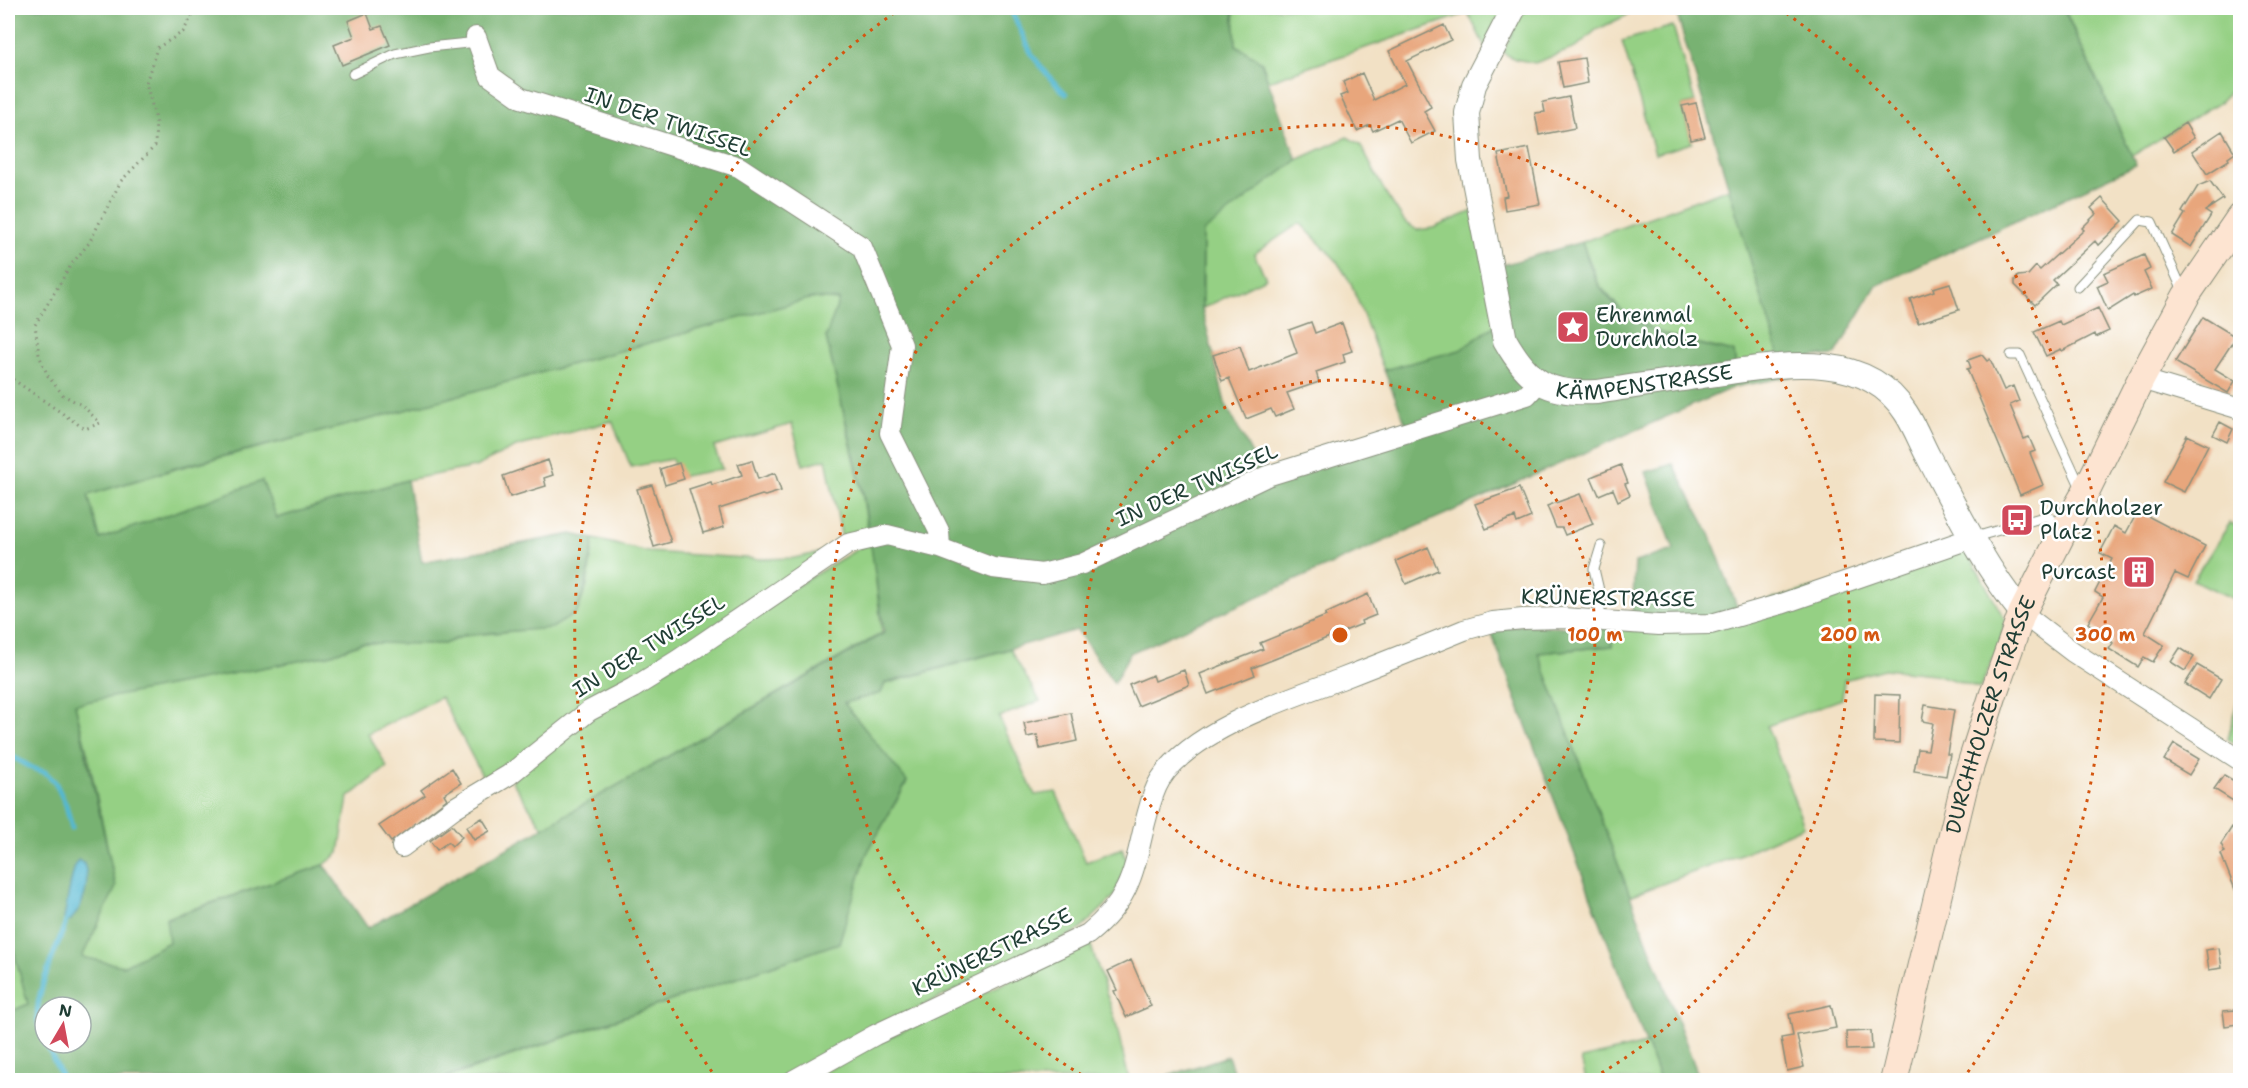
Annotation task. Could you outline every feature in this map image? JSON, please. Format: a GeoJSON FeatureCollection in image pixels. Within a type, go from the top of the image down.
{"type":"FeatureCollection","features":[{"type":"Feature","properties":{"kind":"main road","name":"DURCHHOLZER STRASSE"},"geometry":{"type":"LineString","coordinates":[[1894,1080],[1964,786],[2022,613],[2084,495],[2140,380],[2186,296],[2241,217]]}},
{"type":"Feature","properties":{"kind":"street","name":"KÄMPENSTRASSE"},"geometry":{"type":"LineString","coordinates":[[1514,8],[1474,85],[1467,113],[1467,128],[1470,160],[1505,340],[1516,360],[1538,383],[1574,393],[1597,392],[1770,366],[1832,366],[1857,373],[1874,381],[1890,394],[1905,412],[1972,538],[2005,592],[2022,613]]}},
{"type":"Feature","properties":{"kind":"street","name":"IN DER TWISSEL"},"geometry":{"type":"LineString","coordinates":[[477,40],[490,75],[521,98],[739,167],[862,247],[902,345],[890,433],[939,531],[940,548]]}},
{"type":"Feature","properties":{"kind":"street"},"geometry":{"type":"LineString","coordinates":[[2140,380],[2241,409]]}},
{"type":"Feature","properties":{"kind":"street","name":"IN DER TWISSEL"},"geometry":{"type":"LineString","coordinates":[[402,847],[454,808],[509,775],[589,711],[633,688],[678,660],[848,544],[888,535],[940,548],[993,568],[1042,573],[1082,564],[1267,476],[1527,395],[1538,383]]}},
{"type":"Feature","properties":{"kind":"street","name":"KRÜNERSTRASSE"},"geometry":{"type":"LineString","coordinates":[[794,1080],[875,1035],[1088,934],[1120,901],[1133,872],[1150,804],[1168,768],[1207,737],[1257,712],[1464,630],[1493,622],[1523,619],[1659,625],[1712,624],[1759,611],[1972,538]]}},
{"type":"Feature","properties":{"kind":"street"},"geometry":{"type":"LineString","coordinates":[[2022,613],[2073,652],[2241,760]]}},
{"type":"Feature","properties":{"kind":"lane"},"geometry":{"type":"LineString","coordinates":[[353,74],[395,54],[477,40]]}},
{"type":"Feature","properties":{"kind":"lane"},"geometry":{"type":"LineString","coordinates":[[2078,287],[2140,220],[2152,222],[2186,296]]}},
{"type":"Feature","properties":{"kind":"lane"},"geometry":{"type":"LineString","coordinates":[[2012,355],[2020,355],[2084,495]]}},
{"type":"Feature","properties":{"kind":"lane"},"geometry":{"type":"LineString","coordinates":[[1972,538],[2047,516],[2065,528]]}},
{"type":"Feature","properties":{"kind":"lane"},"geometry":{"type":"LineString","coordinates":[[1599,621],[1601,599],[1594,569],[1601,546]]}},
{"type":"Feature","properties":{"kind":"path"},"geometry":{"type":"LineString","coordinates":[[8,376],[85,429],[100,423],[83,406],[63,394],[48,376],[39,355],[34,325],[71,265],[89,243],[121,181],[154,146],[156,120],[146,83],[157,48],[183,32],[192,16],[202,8]]}},
{"type":"Feature","properties":{"kind":"green space"},"geometry":{"type":"Polygon","coordinates":[[[8,8],[1233,8],[1236,45],[1261,62],[1297,160],[1203,232],[1202,309],[1225,403],[1265,479],[1411,436],[1384,370],[1460,350],[1507,317],[1496,267],[1582,242],[1591,270],[1611,301],[1642,324],[1659,332],[1696,344],[1734,352],[1737,378],[1814,372],[1734,387],[1130,653],[1114,683],[1077,630],[885,683],[881,693],[844,703],[907,781],[866,855],[839,943],[438,1080],[8,1080],[8,1013],[28,1004],[8,929],[8,8]],[[812,298],[387,415],[179,467],[88,495],[100,539],[262,481],[277,518],[407,480],[422,562],[572,534],[594,539],[586,585],[577,612],[552,628],[464,635],[444,644],[361,643],[329,655],[75,704],[116,887],[82,957],[123,966],[169,942],[166,919],[324,865],[368,928],[884,633],[863,493],[826,337],[839,300],[812,298]]]}},
{"type":"Feature","properties":{"kind":"green space"},"geometry":{"type":"Polygon","coordinates":[[[1234,8],[1506,8],[1485,47],[1468,13],[1268,81],[1262,62],[1236,45],[1234,8]]]}},
{"type":"Feature","properties":{"kind":"green space"},"geometry":{"type":"Polygon","coordinates":[[[1523,8],[1642,8],[1596,30],[1575,48],[1535,63],[1515,59],[1503,53],[1523,8]]]}},
{"type":"Feature","properties":{"kind":"green space"},"geometry":{"type":"Polygon","coordinates":[[[1675,8],[2063,8],[2136,165],[1876,286],[1835,355],[1780,359],[1675,8]]]}},
{"type":"Feature","properties":{"kind":"green space"},"geometry":{"type":"Polygon","coordinates":[[[2064,8],[2240,8],[2240,81],[2221,101],[2132,156],[2064,8]]]}},
{"type":"Feature","properties":{"kind":"green space"},"geometry":{"type":"Polygon","coordinates":[[[1673,26],[1695,102],[1682,106],[1692,143],[1655,154],[1622,41],[1673,26]]]}},
{"type":"Feature","properties":{"kind":"green space"},"geometry":{"type":"Polygon","coordinates":[[[1347,137],[1360,144],[1385,192],[1404,221],[1417,230],[1433,228],[1473,211],[1496,324],[1461,350],[1384,370],[1351,283],[1336,260],[1300,223],[1254,254],[1266,278],[1203,308],[1203,231],[1297,160],[1347,137]]]}},
{"type":"Feature","properties":{"kind":"green space"},"geometry":{"type":"Polygon","coordinates":[[[1729,188],[1780,359],[1736,367],[1734,352],[1663,335],[1626,315],[1599,285],[1582,242],[1729,188]]]}},
{"type":"Feature","properties":{"kind":"green space"},"geometry":{"type":"Polygon","coordinates":[[[812,298],[839,300],[826,337],[862,493],[869,536],[842,539],[826,459],[803,465],[792,424],[714,447],[722,469],[678,477],[672,459],[631,467],[612,421],[516,447],[475,467],[407,480],[277,518],[262,482],[100,539],[88,495],[179,468],[387,415],[812,298]]]}},
{"type":"Feature","properties":{"kind":"green space"},"geometry":{"type":"Polygon","coordinates":[[[1673,464],[1710,534],[1739,612],[1713,618],[1632,616],[1635,562],[1674,550],[1646,472],[1673,464]]]}},
{"type":"Feature","properties":{"kind":"green space"},"geometry":{"type":"Polygon","coordinates":[[[2230,523],[2240,527],[2240,602],[2193,580],[2230,523]]]}},
{"type":"Feature","properties":{"kind":"green space"},"geometry":{"type":"Polygon","coordinates":[[[594,539],[648,552],[761,559],[794,558],[833,550],[487,785],[441,697],[368,734],[387,767],[348,798],[339,853],[324,865],[166,918],[170,942],[123,966],[82,957],[116,887],[75,704],[329,655],[362,643],[444,644],[464,636],[553,627],[577,613],[587,585],[594,539]]]}},
{"type":"Feature","properties":{"kind":"green space"},"geometry":{"type":"Polygon","coordinates":[[[871,541],[882,633],[543,828],[512,781],[554,741],[788,591],[871,541]]]}},
{"type":"Feature","properties":{"kind":"green space"},"geometry":{"type":"Polygon","coordinates":[[[1958,549],[1967,551],[2005,620],[2000,644],[1980,688],[1934,674],[1884,669],[1844,680],[1842,699],[1767,726],[1804,826],[1739,855],[1630,896],[1538,653],[1612,646],[1613,629],[1654,631],[1958,549]]]}},
{"type":"Feature","properties":{"kind":"green space"},"geometry":{"type":"Polygon","coordinates":[[[1522,625],[1612,629],[1612,646],[1538,653],[1700,1080],[1660,1080],[1490,630],[1522,625]]]}},
{"type":"Feature","properties":{"kind":"green space"},"geometry":{"type":"Polygon","coordinates":[[[1010,649],[1040,701],[999,717],[1035,795],[1056,792],[1086,862],[1122,848],[1128,864],[1113,898],[1080,930],[833,1049],[781,1080],[441,1080],[839,943],[866,855],[907,782],[844,703],[881,693],[885,684],[1010,649]]]}},
{"type":"Feature","properties":{"kind":"green space"},"geometry":{"type":"Polygon","coordinates":[[[2240,690],[2240,747],[2228,739],[2240,690]]]}},
{"type":"Feature","properties":{"kind":"green space"},"geometry":{"type":"Polygon","coordinates":[[[8,929],[28,1004],[8,1013],[8,929]]]}},
{"type":"Feature","properties":{"kind":"green space"},"geometry":{"type":"Polygon","coordinates":[[[1090,943],[1115,1019],[1129,1080],[808,1080],[872,1045],[1090,943]]]}},
{"type":"Feature","properties":{"kind":"green space"},"geometry":{"type":"Polygon","coordinates":[[[1646,1044],[1660,1080],[1586,1080],[1581,1059],[1646,1044]]]}},
{"type":"Feature","properties":{"kind":"green space"},"geometry":{"type":"Polygon","coordinates":[[[1228,1056],[1236,1080],[1156,1080],[1228,1056]]]}},
{"type":"Feature","properties":{"kind":"water"},"geometry":{"type":"Polygon","coordinates":[[[78,860],[84,863],[86,871],[85,894],[75,915],[70,921],[66,921],[64,919],[70,888],[78,860]]]}},
{"type":"Feature","properties":{"kind":"building"},"geometry":{"type":"Polygon","coordinates":[[[367,13],[373,29],[382,26],[390,45],[342,65],[334,45],[354,37],[348,21],[367,13]]]}},
{"type":"Feature","properties":{"kind":"building"},"geometry":{"type":"Polygon","coordinates":[[[1444,25],[1451,40],[1407,61],[1431,107],[1424,111],[1435,131],[1411,143],[1398,119],[1373,131],[1370,125],[1357,131],[1340,96],[1348,93],[1343,82],[1362,73],[1374,100],[1405,84],[1389,51],[1444,25]]]}},
{"type":"Feature","properties":{"kind":"building"},"geometry":{"type":"Polygon","coordinates":[[[1584,58],[1588,83],[1563,88],[1558,62],[1584,58]]]}},
{"type":"Feature","properties":{"kind":"building"},"geometry":{"type":"Polygon","coordinates":[[[1569,97],[1575,128],[1539,135],[1535,113],[1545,112],[1543,102],[1569,97]]]}},
{"type":"Feature","properties":{"kind":"building"},"geometry":{"type":"Polygon","coordinates":[[[1696,103],[1705,137],[1691,140],[1682,106],[1696,103]]]}},
{"type":"Feature","properties":{"kind":"building"},"geometry":{"type":"Polygon","coordinates":[[[2185,123],[2194,138],[2174,151],[2164,137],[2185,123]]]}},
{"type":"Feature","properties":{"kind":"building"},"geometry":{"type":"Polygon","coordinates":[[[2222,131],[2235,153],[2228,158],[2229,160],[2207,174],[2192,151],[2222,131]]]}},
{"type":"Feature","properties":{"kind":"building"},"geometry":{"type":"Polygon","coordinates":[[[1529,148],[1540,204],[1505,210],[1503,197],[1507,196],[1498,154],[1529,148]]]}},
{"type":"Feature","properties":{"kind":"building"},"geometry":{"type":"Polygon","coordinates":[[[2210,181],[2223,199],[2205,211],[2211,215],[2191,247],[2172,235],[2185,214],[2182,212],[2198,186],[2210,181]]]}},
{"type":"Feature","properties":{"kind":"building"},"geometry":{"type":"Polygon","coordinates":[[[2102,198],[2123,221],[2098,245],[2095,241],[2053,280],[2057,284],[2035,305],[2015,285],[2015,280],[2018,276],[2028,275],[2036,266],[2040,270],[2084,230],[2082,228],[2096,214],[2091,208],[2102,198]]]}},
{"type":"Feature","properties":{"kind":"building"},"geometry":{"type":"Polygon","coordinates":[[[2144,255],[2150,269],[2144,272],[2152,289],[2134,297],[2133,295],[2108,311],[2097,286],[2108,281],[2104,273],[2144,255]]]}},
{"type":"Feature","properties":{"kind":"building"},"geometry":{"type":"Polygon","coordinates":[[[1950,283],[1959,310],[1918,323],[1910,299],[1950,283]]]}},
{"type":"Feature","properties":{"kind":"building"},"geometry":{"type":"Polygon","coordinates":[[[2098,308],[2109,331],[2096,337],[2095,334],[2062,351],[2061,349],[2046,356],[2034,332],[2059,321],[2061,325],[2098,308]]]}},
{"type":"Feature","properties":{"kind":"building"},"geometry":{"type":"Polygon","coordinates":[[[2203,317],[2236,337],[2215,369],[2235,381],[2228,393],[2175,362],[2203,317]]]}},
{"type":"Feature","properties":{"kind":"building"},"geometry":{"type":"Polygon","coordinates":[[[1311,322],[1315,333],[1342,323],[1352,351],[1343,354],[1345,362],[1316,372],[1319,382],[1287,393],[1294,409],[1275,417],[1271,409],[1246,419],[1229,378],[1222,381],[1213,355],[1240,346],[1249,372],[1297,353],[1289,330],[1311,322]]]}},
{"type":"Feature","properties":{"kind":"building"},"geometry":{"type":"Polygon","coordinates":[[[1982,355],[1987,361],[1990,359],[2004,390],[2013,386],[2019,401],[2010,405],[2024,439],[2029,437],[2035,451],[2030,453],[2043,485],[2020,495],[1967,369],[1971,368],[1968,360],[1982,355]]]}},
{"type":"Feature","properties":{"kind":"building"},"geometry":{"type":"Polygon","coordinates":[[[2220,422],[2233,429],[2227,442],[2213,435],[2220,422]]]}},
{"type":"Feature","properties":{"kind":"building"},"geometry":{"type":"Polygon","coordinates":[[[2187,435],[2208,445],[2184,492],[2163,482],[2187,435]]]}},
{"type":"Feature","properties":{"kind":"building"},"geometry":{"type":"Polygon","coordinates":[[[548,460],[553,475],[544,478],[546,486],[510,497],[503,476],[548,460]]]}},
{"type":"Feature","properties":{"kind":"building"},"geometry":{"type":"Polygon","coordinates":[[[752,460],[758,479],[775,473],[781,491],[719,509],[724,527],[703,533],[689,489],[711,482],[712,485],[742,475],[738,464],[752,460]]]}},
{"type":"Feature","properties":{"kind":"building"},"geometry":{"type":"Polygon","coordinates":[[[679,463],[684,479],[665,485],[660,469],[679,463]]]}},
{"type":"Feature","properties":{"kind":"building"},"geometry":{"type":"Polygon","coordinates":[[[1621,465],[1630,495],[1618,501],[1613,489],[1599,495],[1591,477],[1621,465]]]}},
{"type":"Feature","properties":{"kind":"building"},"geometry":{"type":"Polygon","coordinates":[[[652,485],[671,542],[654,547],[637,489],[652,485]]]}},
{"type":"Feature","properties":{"kind":"building"},"geometry":{"type":"Polygon","coordinates":[[[1519,488],[1531,517],[1517,523],[1515,517],[1486,529],[1475,504],[1519,488]]]}},
{"type":"Feature","properties":{"kind":"building"},"geometry":{"type":"Polygon","coordinates":[[[1580,494],[1593,524],[1565,535],[1562,528],[1556,528],[1547,506],[1580,494]]]}},
{"type":"Feature","properties":{"kind":"building"},"geometry":{"type":"Polygon","coordinates":[[[2138,511],[2205,546],[2188,579],[2175,573],[2145,633],[2164,645],[2153,662],[2144,657],[2138,667],[2109,649],[2113,643],[2088,623],[2103,597],[2095,592],[2112,559],[2100,553],[2114,526],[2126,533],[2138,511]]]}},
{"type":"Feature","properties":{"kind":"building"},"geometry":{"type":"Polygon","coordinates":[[[1428,547],[1438,570],[1406,584],[1396,561],[1428,547]]]}},
{"type":"Feature","properties":{"kind":"building"},"geometry":{"type":"Polygon","coordinates":[[[1368,594],[1376,615],[1361,621],[1362,624],[1252,668],[1255,675],[1208,694],[1200,674],[1263,649],[1260,643],[1326,616],[1325,614],[1368,594]]]}},
{"type":"Feature","properties":{"kind":"building"},"geometry":{"type":"Polygon","coordinates":[[[2180,648],[2194,657],[2185,671],[2171,662],[2180,648]]]}},
{"type":"Feature","properties":{"kind":"building"},"geometry":{"type":"Polygon","coordinates":[[[2197,665],[2221,679],[2209,699],[2185,684],[2197,665]]]}},
{"type":"Feature","properties":{"kind":"building"},"geometry":{"type":"Polygon","coordinates":[[[1184,670],[1189,685],[1138,706],[1129,685],[1153,675],[1155,681],[1184,670]]]}},
{"type":"Feature","properties":{"kind":"building"},"geometry":{"type":"Polygon","coordinates":[[[1875,694],[1900,695],[1899,743],[1874,742],[1875,694]]]}},
{"type":"Feature","properties":{"kind":"building"},"geometry":{"type":"Polygon","coordinates":[[[1925,705],[1954,710],[1946,776],[1914,771],[1918,749],[1928,750],[1933,723],[1922,721],[1925,705]]]}},
{"type":"Feature","properties":{"kind":"building"},"geometry":{"type":"Polygon","coordinates":[[[1071,713],[1077,741],[1040,749],[1037,735],[1027,737],[1024,723],[1071,713]]]}},
{"type":"Feature","properties":{"kind":"building"},"geometry":{"type":"Polygon","coordinates":[[[2174,744],[2199,759],[2189,775],[2164,760],[2174,744]]]}},
{"type":"Feature","properties":{"kind":"building"},"geometry":{"type":"Polygon","coordinates":[[[452,768],[461,783],[444,794],[447,799],[391,842],[379,826],[425,795],[421,790],[452,768]]]}},
{"type":"Feature","properties":{"kind":"building"},"geometry":{"type":"Polygon","coordinates":[[[2224,775],[2241,785],[2241,806],[2214,789],[2224,775]]]}},
{"type":"Feature","properties":{"kind":"building"},"geometry":{"type":"Polygon","coordinates":[[[482,818],[490,831],[474,840],[466,827],[482,818]]]}},
{"type":"Feature","properties":{"kind":"building"},"geometry":{"type":"Polygon","coordinates":[[[452,825],[462,837],[452,846],[448,842],[437,850],[430,841],[452,825]]]}},
{"type":"Feature","properties":{"kind":"building"},"geometry":{"type":"Polygon","coordinates":[[[2232,827],[2241,832],[2240,902],[2221,854],[2225,852],[2221,844],[2232,827]]]}},
{"type":"Feature","properties":{"kind":"building"},"geometry":{"type":"Polygon","coordinates":[[[2219,948],[2222,968],[2209,970],[2206,950],[2219,948]]]}},
{"type":"Feature","properties":{"kind":"building"},"geometry":{"type":"Polygon","coordinates":[[[1131,960],[1151,1006],[1126,1017],[1108,971],[1131,960]]]}},
{"type":"Feature","properties":{"kind":"building"},"geometry":{"type":"Polygon","coordinates":[[[1831,1005],[1836,1028],[1797,1035],[1804,1067],[1787,1071],[1781,1038],[1793,1036],[1789,1014],[1831,1005]]]}},
{"type":"Feature","properties":{"kind":"building"},"geometry":{"type":"Polygon","coordinates":[[[2236,1010],[2238,1024],[2225,1026],[2223,1011],[2236,1010]]]}},
{"type":"Feature","properties":{"kind":"building"},"geometry":{"type":"Polygon","coordinates":[[[1871,1031],[1872,1049],[1847,1050],[1846,1032],[1871,1031]]]}},
{"type":"Feature","properties":{"kind":"waterway"},"geometry":{"type":"LineString","coordinates":[[1010,8],[1032,55],[1066,94]]}},
{"type":"Feature","properties":{"kind":"waterway"},"geometry":{"type":"LineString","coordinates":[[8,754],[34,769],[45,772],[55,782],[66,805],[72,828]]}},
{"type":"Feature","properties":{"kind":"waterway"},"geometry":{"type":"LineString","coordinates":[[40,995],[66,921]]}},
{"type":"Feature","properties":{"kind":"waterway"},"geometry":{"type":"LineString","coordinates":[[52,1055],[63,1080]]}},
{"type":"Feature","properties":{"kind":"place","name":"Ehrenmal Durchholz"},"geometry":{"type":"Point","coordinates":[1573,327]}},
{"type":"Feature","properties":{"kind":"place","name":"Durchholzer Platz"},"geometry":{"type":"Point","coordinates":[2017,520]}},
{"type":"Feature","properties":{"kind":"place","name":"Purcast"},"geometry":{"type":"Point","coordinates":[2139,572]}}]}
